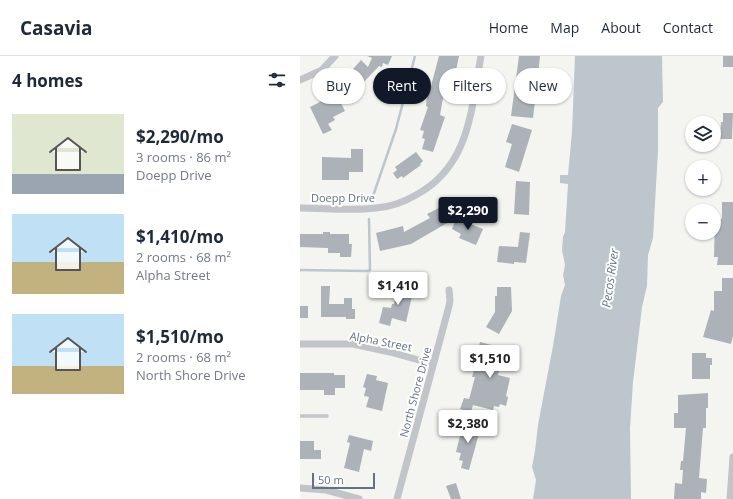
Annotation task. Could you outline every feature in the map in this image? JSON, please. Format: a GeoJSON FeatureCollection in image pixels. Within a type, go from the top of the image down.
{"type":"FeatureCollection","features":[{"type":"Feature","properties":{"kind":"street"},"geometry":{"type":"LineString","coordinates":[[300,80],[322,70],[335,56]]}},
{"type":"Feature","properties":{"kind":"street","name":"Doepp Drive"},"geometry":{"type":"LineString","coordinates":[[300,208],[382,207],[413,197],[434,184],[453,162],[463,141],[481,56]]}},
{"type":"Feature","properties":{"kind":"street","name":"North Shore Drive"},"geometry":{"type":"LineString","coordinates":[[398,499],[448,310],[450,301],[449,290]]}},
{"type":"Feature","properties":{"kind":"street","name":"Alpha Street"},"geometry":{"type":"LineString","coordinates":[[300,344],[353,344],[390,352],[433,364]]}},
{"type":"Feature","properties":{"kind":"street"},"geometry":{"type":"LineString","coordinates":[[730,499],[733,457]]}},
{"type":"Feature","properties":{"kind":"street"},"geometry":{"type":"LineString","coordinates":[[300,488],[326,490],[359,499]]}},
{"type":"Feature","properties":{"kind":"lane"},"geometry":{"type":"LineString","coordinates":[[300,416],[328,416]]}},
{"type":"Feature","properties":{"kind":"water","name":"Pecos River"},"geometry":{"type":"Polygon","coordinates":[[[575,56],[662,56],[663,102],[658,108],[658,151],[653,238],[648,255],[647,286],[642,307],[633,382],[630,428],[631,499],[533,499],[536,480],[532,467],[538,425],[561,296],[565,285],[563,275],[565,265],[562,250],[565,232],[568,184],[560,183],[560,175],[568,175],[572,132],[575,56]]]}},
{"type":"Feature","properties":{"kind":"building"},"geometry":{"type":"Polygon","coordinates":[[[367,56],[392,56],[388,65],[383,63],[382,67],[379,66],[377,68],[373,68],[373,72],[365,81],[365,68],[354,68],[361,60],[368,67],[372,58],[367,56]]]}},
{"type":"Feature","properties":{"kind":"building"},"geometry":{"type":"Polygon","coordinates":[[[439,56],[459,56],[456,68],[439,68],[439,104],[442,104],[440,115],[445,117],[433,152],[422,149],[425,139],[422,138],[424,131],[420,130],[428,107],[426,106],[426,104],[431,104],[431,86],[439,56]]]}},
{"type":"Feature","properties":{"kind":"building"},"geometry":{"type":"Polygon","coordinates":[[[519,56],[540,56],[539,68],[517,68],[519,56]]]}},
{"type":"Feature","properties":{"kind":"building"},"geometry":{"type":"Polygon","coordinates":[[[723,56],[733,56],[733,67],[723,67],[723,56]]]}},
{"type":"Feature","properties":{"kind":"building"},"geometry":{"type":"Polygon","coordinates":[[[514,94],[514,104],[535,104],[533,118],[511,116],[514,94]]]}},
{"type":"Feature","properties":{"kind":"building"},"geometry":{"type":"Polygon","coordinates":[[[316,104],[342,104],[345,111],[333,117],[335,120],[328,124],[332,130],[323,134],[310,107],[316,104]]]}},
{"type":"Feature","properties":{"kind":"building"},"geometry":{"type":"Polygon","coordinates":[[[723,113],[733,113],[732,139],[721,139],[721,122],[723,122],[723,113]]]}},
{"type":"Feature","properties":{"kind":"building"},"geometry":{"type":"Polygon","coordinates":[[[512,124],[532,130],[519,172],[505,167],[512,144],[506,142],[512,124]]]}},
{"type":"Feature","properties":{"kind":"building"},"geometry":{"type":"Polygon","coordinates":[[[351,149],[363,149],[363,172],[349,172],[349,180],[322,180],[322,157],[351,158],[351,149]]]}},
{"type":"Feature","properties":{"kind":"building"},"geometry":{"type":"Polygon","coordinates":[[[416,152],[423,161],[420,164],[421,165],[403,178],[402,176],[397,179],[393,173],[397,170],[395,167],[416,152]]]}},
{"type":"Feature","properties":{"kind":"building"},"geometry":{"type":"Polygon","coordinates":[[[516,181],[530,182],[529,215],[514,214],[516,181]]]}},
{"type":"Feature","properties":{"kind":"building"},"geometry":{"type":"Polygon","coordinates":[[[722,202],[733,202],[733,265],[717,265],[718,257],[714,257],[714,240],[721,240],[722,202]]]}},
{"type":"Feature","properties":{"kind":"building"},"geometry":{"type":"Polygon","coordinates":[[[439,208],[447,223],[411,244],[380,251],[376,233],[403,226],[404,232],[430,218],[427,214],[439,208]]]}},
{"type":"Feature","properties":{"kind":"building"},"geometry":{"type":"Polygon","coordinates":[[[456,218],[483,229],[476,245],[459,238],[461,234],[452,229],[456,218]]]}},
{"type":"Feature","properties":{"kind":"building"},"geometry":{"type":"Polygon","coordinates":[[[323,232],[330,232],[330,234],[349,234],[349,244],[352,244],[351,257],[340,257],[340,253],[328,253],[328,248],[300,247],[300,234],[323,234],[323,232]]]}},
{"type":"Feature","properties":{"kind":"building"},"geometry":{"type":"Polygon","coordinates":[[[520,232],[530,233],[526,263],[514,262],[514,264],[497,262],[499,246],[518,247],[520,232]]]}},
{"type":"Feature","properties":{"kind":"building"},"geometry":{"type":"Polygon","coordinates":[[[378,278],[393,278],[394,287],[378,287],[378,278]]]}},
{"type":"Feature","properties":{"kind":"building"},"geometry":{"type":"Polygon","coordinates":[[[722,278],[733,278],[733,336],[731,344],[703,337],[711,310],[714,311],[714,291],[722,291],[722,278]]]}},
{"type":"Feature","properties":{"kind":"building"},"geometry":{"type":"Polygon","coordinates":[[[399,284],[414,288],[406,322],[392,318],[390,326],[379,323],[383,307],[391,308],[392,304],[394,304],[399,284]]]}},
{"type":"Feature","properties":{"kind":"building"},"geometry":{"type":"Polygon","coordinates":[[[321,286],[330,286],[329,304],[344,304],[344,298],[352,298],[352,309],[355,309],[355,319],[346,319],[346,317],[321,317],[321,286]]]}},
{"type":"Feature","properties":{"kind":"building"},"geometry":{"type":"Polygon","coordinates":[[[497,287],[511,287],[512,311],[499,334],[486,327],[495,312],[495,296],[497,296],[497,287]]]}},
{"type":"Feature","properties":{"kind":"building"},"geometry":{"type":"Polygon","coordinates":[[[300,306],[308,306],[308,318],[300,318],[300,306]]]}},
{"type":"Feature","properties":{"kind":"building"},"geometry":{"type":"Polygon","coordinates":[[[480,342],[518,352],[516,361],[502,358],[498,375],[510,378],[506,396],[508,397],[506,406],[500,404],[499,407],[494,406],[493,410],[473,405],[471,412],[460,409],[464,398],[469,399],[475,377],[472,377],[474,370],[478,371],[482,355],[477,354],[480,342]]]}},
{"type":"Feature","properties":{"kind":"building"},"geometry":{"type":"Polygon","coordinates":[[[692,353],[706,353],[706,358],[712,358],[712,365],[710,365],[710,379],[692,379],[692,353]]]}},
{"type":"Feature","properties":{"kind":"building"},"geometry":{"type":"Polygon","coordinates":[[[300,373],[334,373],[334,375],[345,375],[345,388],[335,388],[335,395],[324,395],[324,390],[300,390],[300,373]]]}},
{"type":"Feature","properties":{"kind":"building"},"geometry":{"type":"Polygon","coordinates":[[[367,374],[377,376],[376,380],[388,383],[382,411],[366,407],[369,397],[364,396],[366,388],[363,387],[367,374]]]}},
{"type":"Feature","properties":{"kind":"building"},"geometry":{"type":"Polygon","coordinates":[[[708,393],[706,428],[703,428],[699,478],[707,479],[706,493],[701,492],[701,499],[674,499],[675,483],[682,484],[683,470],[680,470],[681,461],[683,461],[686,428],[674,428],[674,413],[678,413],[678,395],[708,393]]]}},
{"type":"Feature","properties":{"kind":"building"},"geometry":{"type":"Polygon","coordinates":[[[463,424],[473,427],[474,424],[481,426],[469,470],[461,468],[463,461],[459,460],[461,453],[456,452],[463,424]]]}},
{"type":"Feature","properties":{"kind":"building"},"geometry":{"type":"Polygon","coordinates":[[[349,435],[373,441],[371,451],[364,449],[359,472],[344,468],[350,443],[347,442],[349,435]]]}},
{"type":"Feature","properties":{"kind":"building"},"geometry":{"type":"Polygon","coordinates":[[[300,441],[314,441],[314,450],[321,450],[321,459],[300,459],[300,441]]]}},
{"type":"Feature","properties":{"kind":"building"},"geometry":{"type":"Polygon","coordinates":[[[456,483],[461,499],[451,499],[446,486],[456,483]]]}},
{"type":"Feature","properties":{"kind":"waterway"},"geometry":{"type":"LineString","coordinates":[[372,199],[396,129],[415,56]]}},
{"type":"Feature","properties":{"kind":"waterway"},"geometry":{"type":"LineString","coordinates":[[300,270],[370,270],[369,219]]}}]}
